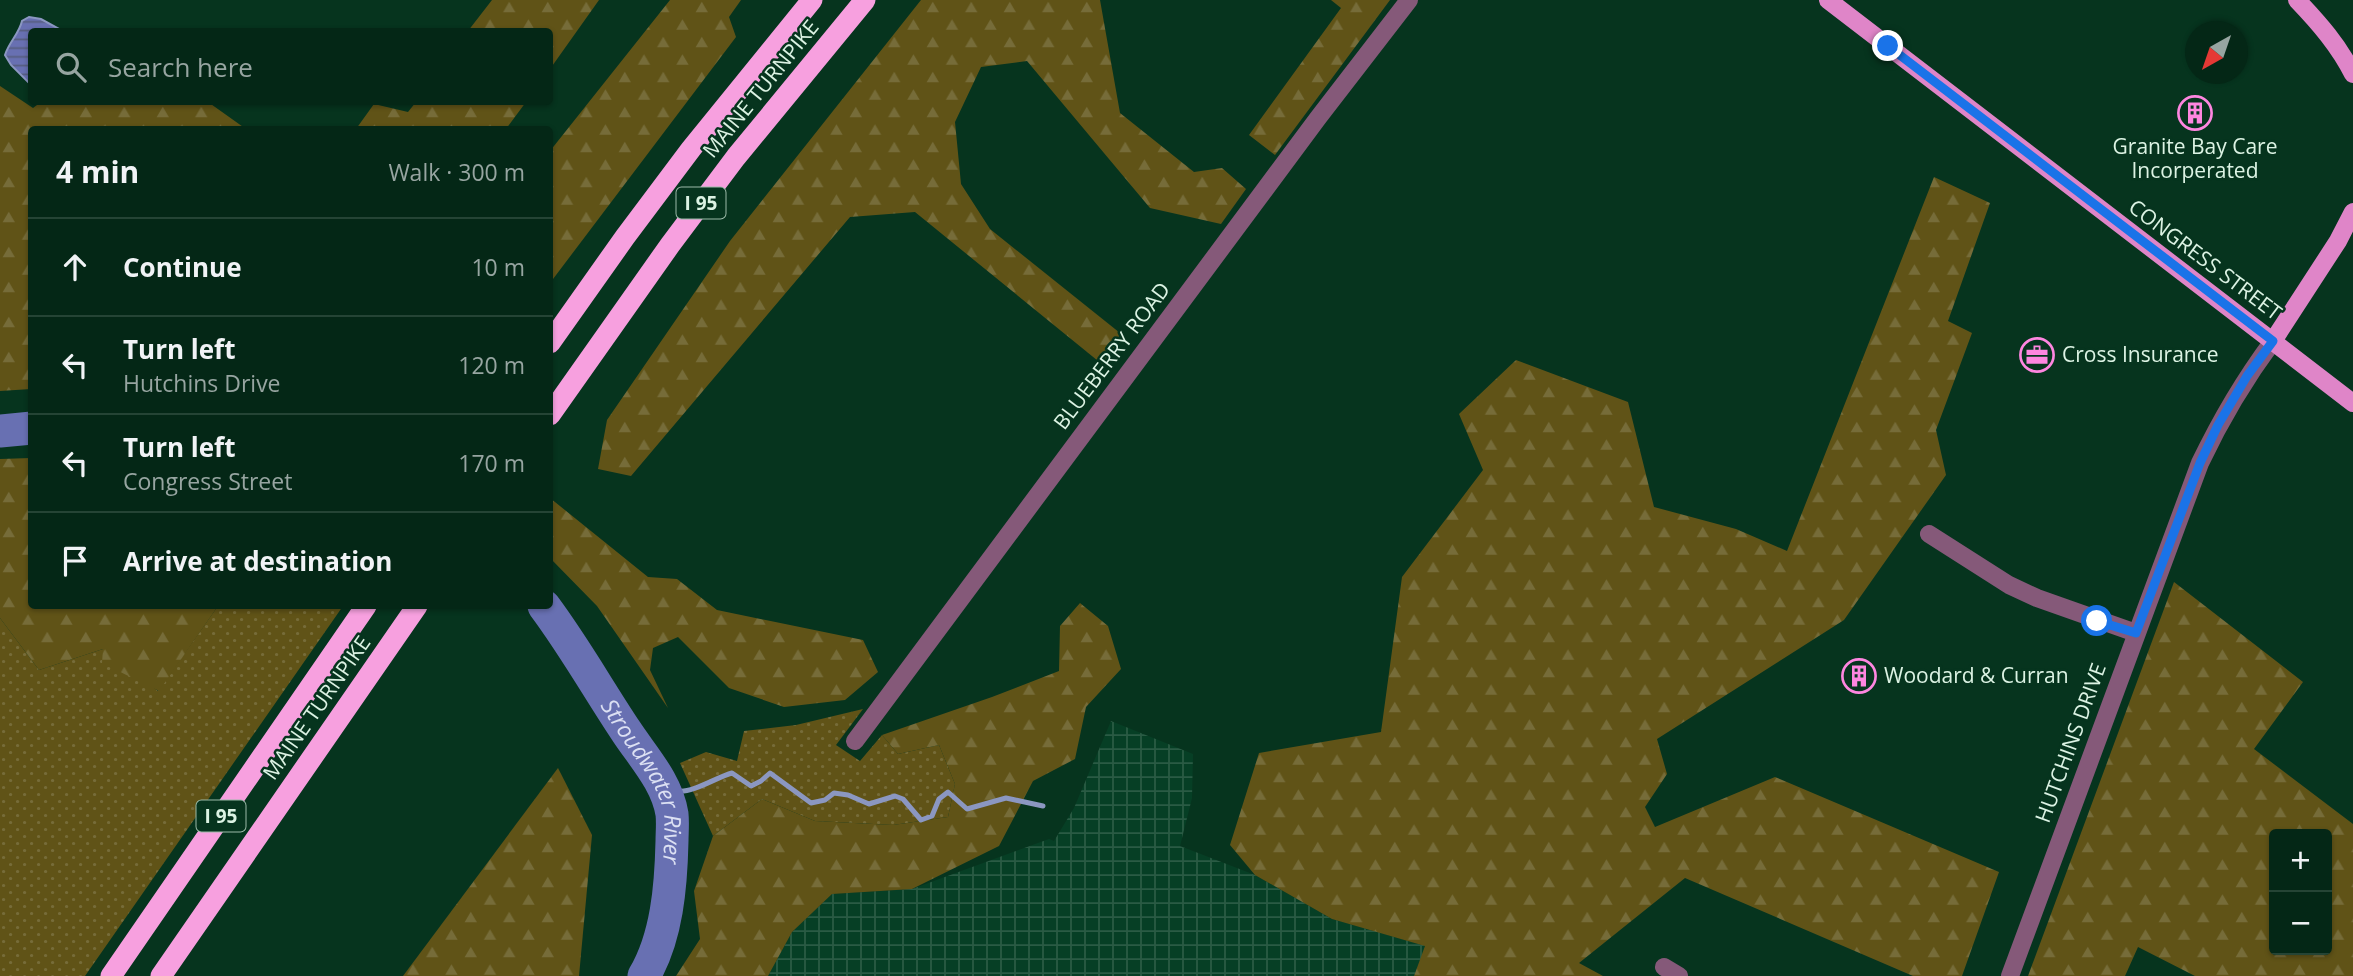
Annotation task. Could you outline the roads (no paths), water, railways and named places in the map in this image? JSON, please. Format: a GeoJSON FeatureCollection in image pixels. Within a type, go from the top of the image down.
{"type":"FeatureCollection","features":[{"type":"Feature","properties":{"kind":"highway","name":"MAINE TURNPIKE"},"geometry":{"type":"LineString","coordinates":[[553,339],[691,149],[812,0]]}},
{"type":"Feature","properties":{"kind":"highway","name":"MAINE TURNPIKE"},"geometry":{"type":"LineString","coordinates":[[553,411],[736,157],[864,0]]}},
{"type":"Feature","properties":{"kind":"highway","name":"MAINE TURNPIKE"},"geometry":{"type":"LineString","coordinates":[[111,976],[364,609]]}},
{"type":"Feature","properties":{"kind":"highway","name":"MAINE TURNPIKE"},"geometry":{"type":"LineString","coordinates":[[161,976],[415,609]]}},
{"type":"Feature","properties":{"kind":"main road","name":"CONGRESS STREET"},"geometry":{"type":"LineString","coordinates":[[1828,0],[2353,403]]}},
{"type":"Feature","properties":{"kind":"main road"},"geometry":{"type":"LineString","coordinates":[[2297,0],[2343,54],[2353,74]]}},
{"type":"Feature","properties":{"kind":"main road"},"geometry":{"type":"LineString","coordinates":[[2273,341],[2338,241],[2353,212]]}},
{"type":"Feature","properties":{"kind":"street","name":"BLUEBERRY ROAD"},"geometry":{"type":"LineString","coordinates":[[855,741],[1303,138],[1409,0]]}},
{"type":"Feature","properties":{"kind":"street","name":"HUTCHINS DRIVE"},"geometry":{"type":"LineString","coordinates":[[2010,976],[2200,463],[2218,425],[2247,376],[2273,341]]}},
{"type":"Feature","properties":{"kind":"street"},"geometry":{"type":"LineString","coordinates":[[1929,534],[2009,585],[2037,598],[2136,633]]}},
{"type":"Feature","properties":{"kind":"water"},"geometry":{"type":"Polygon","coordinates":[[[29,17],[41,19],[58,28],[28,28],[28,82],[5,55],[22,21],[29,17]]]}},
{"type":"Feature","properties":{"kind":"waterway","name":"Stroudwater River"},"geometry":{"type":"LineString","coordinates":[[0,431],[28,428]]}},
{"type":"Feature","properties":{"kind":"waterway","name":"Stroudwater River"},"geometry":{"type":"LineString","coordinates":[[546,609],[654,770],[669,802],[672,828],[666,911],[658,945],[644,976]]}},
{"type":"Feature","properties":{"kind":"waterway"},"geometry":{"type":"LineString","coordinates":[[662,784],[684,791],[732,773],[751,786],[770,773],[811,803],[825,800],[834,793],[848,795],[869,804],[895,796],[903,799],[921,820],[932,816],[939,799],[948,792],[967,809],[1006,798],[1043,806]]}},
{"type":"Feature","properties":{"kind":"place","name":"Granite Bay Care Incorperated"},"geometry":{"type":"Point","coordinates":[2195,113]}},
{"type":"Feature","properties":{"kind":"place","name":"Cross Insurance"},"geometry":{"type":"Point","coordinates":[2037,355]}},
{"type":"Feature","properties":{"kind":"place","name":"Woodard & Curran"},"geometry":{"type":"Point","coordinates":[1859,676]}}]}
